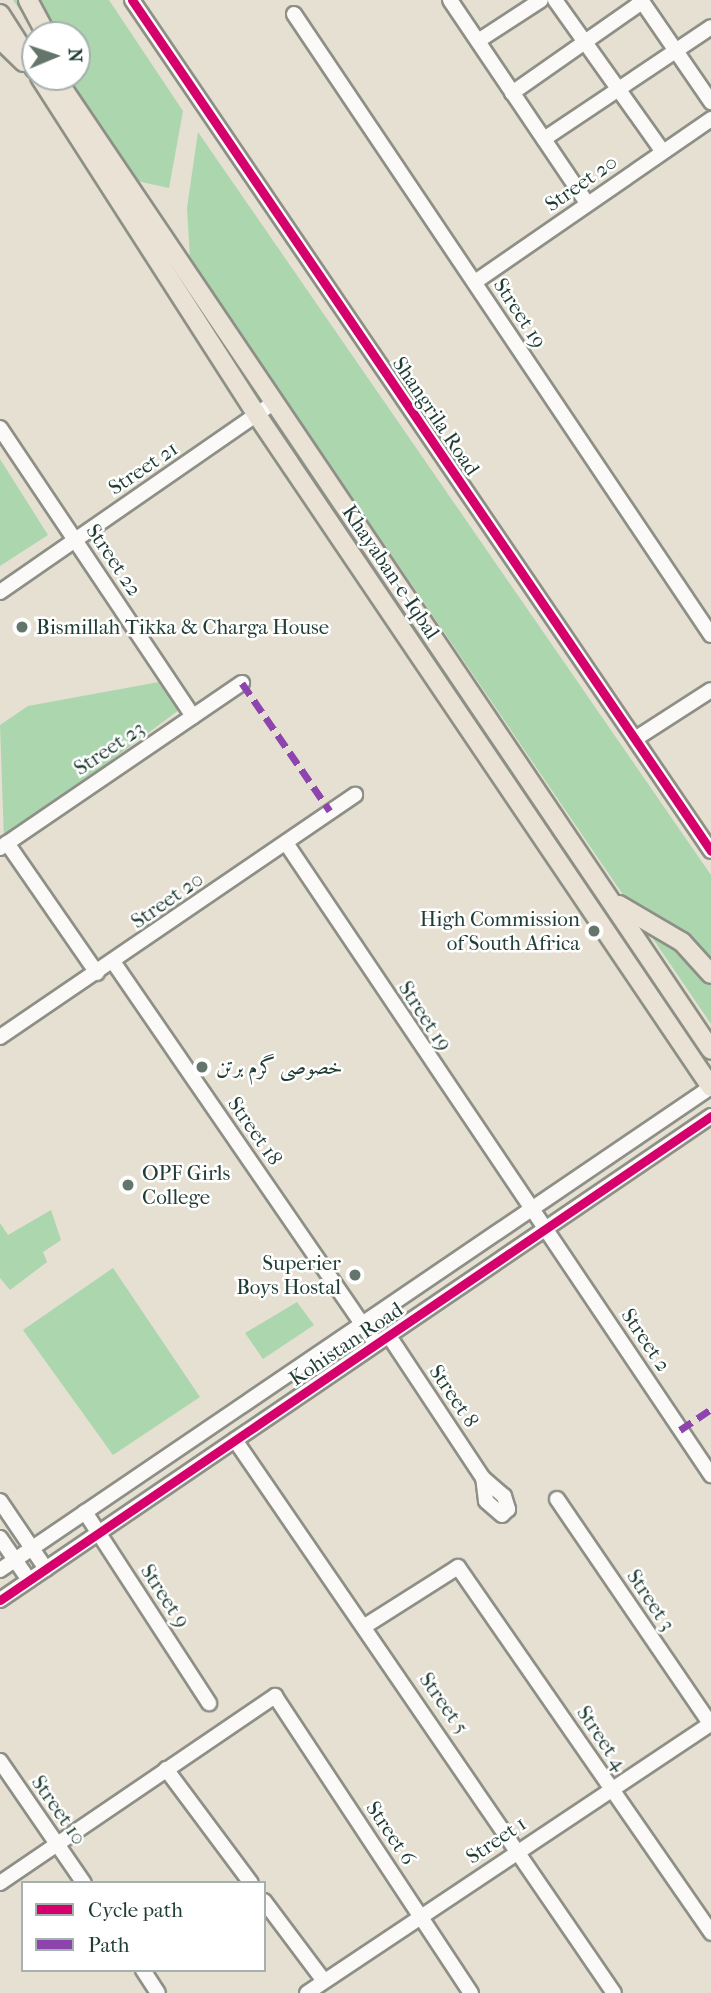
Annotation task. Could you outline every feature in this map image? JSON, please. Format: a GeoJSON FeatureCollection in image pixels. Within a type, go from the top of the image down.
{"type":"FeatureCollection","features":[{"type":"Feature","properties":{"kind":"main road"},"geometry":{"type":"LineString","coordinates":[[3,0],[21,27]]}},
{"type":"Feature","properties":{"kind":"main road"},"geometry":{"type":"LineString","coordinates":[[28,0],[39,21]]}},
{"type":"Feature","properties":{"kind":"main road"},"geometry":{"type":"LineString","coordinates":[[0,14],[21,47]]}},
{"type":"Feature","properties":{"kind":"main road"},"geometry":{"type":"LineString","coordinates":[[0,39],[21,57]]}},
{"type":"Feature","properties":{"kind":"main road","name":"Khayaban-e-Iqbal"},"geometry":{"type":"LineString","coordinates":[[49,91],[257,415],[711,1087]]}},
{"type":"Feature","properties":{"kind":"main road","name":"Khayaban-e-Iqbal"},"geometry":{"type":"LineString","coordinates":[[64,91],[615,903],[711,1050]]}},
{"type":"Feature","properties":{"kind":"main road"},"geometry":{"type":"LineString","coordinates":[[615,903],[682,942],[711,974]]}},
{"type":"Feature","properties":{"kind":"street","name":"Shangrila Road"},"geometry":{"type":"LineString","coordinates":[[132,0],[711,851]]}},
{"type":"Feature","properties":{"kind":"street"},"geometry":{"type":"LineString","coordinates":[[450,0],[587,203]]}},
{"type":"Feature","properties":{"kind":"street"},"geometry":{"type":"LineString","coordinates":[[478,41],[541,0]]}},
{"type":"Feature","properties":{"kind":"street"},"geometry":{"type":"LineString","coordinates":[[555,0],[663,152]]}},
{"type":"Feature","properties":{"kind":"street"},"geometry":{"type":"LineString","coordinates":[[512,93],[642,1],[711,102]]}},
{"type":"Feature","properties":{"kind":"street","name":"Street 19"},"geometry":{"type":"LineString","coordinates":[[294,14],[711,635]]}},
{"type":"Feature","properties":{"kind":"street"},"geometry":{"type":"LineString","coordinates":[[544,139],[711,27]]}},
{"type":"Feature","properties":{"kind":"street","name":"Street 20"},"geometry":{"type":"LineString","coordinates":[[475,282],[711,119]]}},
{"type":"Feature","properties":{"kind":"street","name":"Street 21"},"geometry":{"type":"LineString","coordinates":[[0,592],[274,402]]}},
{"type":"Feature","properties":{"kind":"street","name":"Street 22"},"geometry":{"type":"LineString","coordinates":[[0,428],[193,716]]}},
{"type":"Feature","properties":{"kind":"street","name":"Street 23"},"geometry":{"type":"LineString","coordinates":[[2,847],[242,683]]}},
{"type":"Feature","properties":{"kind":"street"},"geometry":{"type":"LineString","coordinates":[[635,740],[711,690]]}},
{"type":"Feature","properties":{"kind":"street","name":"Street 20"},"geometry":{"type":"LineString","coordinates":[[0,1037],[114,963],[355,795]]}},
{"type":"Feature","properties":{"kind":"street","name":"Street 19"},"geometry":{"type":"LineString","coordinates":[[286,843],[546,1228]]}},
{"type":"Feature","properties":{"kind":"street"},"geometry":{"type":"LineString","coordinates":[[2,847],[97,973]]}},
{"type":"Feature","properties":{"kind":"street","name":"Street 18"},"geometry":{"type":"LineString","coordinates":[[114,963],[362,1324],[383,1340]]}},
{"type":"Feature","properties":{"kind":"street","name":"Kohistan Road"},"geometry":{"type":"LineString","coordinates":[[0,1570],[711,1087]]}},
{"type":"Feature","properties":{"kind":"street","name":"Kohistan Road"},"geometry":{"type":"LineString","coordinates":[[0,1600],[711,1116]]}},
{"type":"Feature","properties":{"kind":"street","name":"Street 2"},"geometry":{"type":"LineString","coordinates":[[546,1228],[711,1475]]}},
{"type":"Feature","properties":{"kind":"street","name":"Street 8"},"geometry":{"type":"LineString","coordinates":[[383,1340],[483,1478]]}},
{"type":"Feature","properties":{"kind":"street","name":"Street 5"},"geometry":{"type":"LineString","coordinates":[[234,1440],[519,1850],[614,1993]]}},
{"type":"Feature","properties":{"kind":"street","name":"Street 3"},"geometry":{"type":"LineString","coordinates":[[557,1499],[711,1724]]}},
{"type":"Feature","properties":{"kind":"street"},"geometry":{"type":"LineString","coordinates":[[0,1502],[46,1569]]}},
{"type":"Feature","properties":{"kind":"street","name":"Street 9"},"geometry":{"type":"LineString","coordinates":[[85,1512],[209,1703]]}},
{"type":"Feature","properties":{"kind":"street"},"geometry":{"type":"LineString","coordinates":[[0,1538],[29,1580]]}},
{"type":"Feature","properties":{"kind":"street","name":"Street 4"},"geometry":{"type":"LineString","coordinates":[[365,1626],[458,1567],[711,1933]]}},
{"type":"Feature","properties":{"kind":"street","name":"Street 6"},"geometry":{"type":"LineString","coordinates":[[166,1769],[275,1696],[471,1993]]}},
{"type":"Feature","properties":{"kind":"street","name":"Street 1"},"geometry":{"type":"LineString","coordinates":[[307,1993],[711,1724]]}},
{"type":"Feature","properties":{"kind":"street","name":"Street 10"},"geometry":{"type":"LineString","coordinates":[[0,1761],[83,1881]]}},
{"type":"Feature","properties":{"kind":"street"},"geometry":{"type":"LineString","coordinates":[[0,1883],[166,1769],[250,1881]]}},
{"type":"Feature","properties":{"kind":"street"},"geometry":{"type":"LineString","coordinates":[[266,1904],[324,1982]]}},
{"type":"Feature","properties":{"kind":"street"},"geometry":{"type":"LineString","coordinates":[[144,1972],[158,1993]]}},
{"type":"Feature","properties":{"kind":"green space"},"geometry":{"type":"Polygon","coordinates":[[[13,0],[109,0],[183,111],[169,188],[137,181],[75,91],[91,91],[91,21],[27,21],[13,0]]]}},
{"type":"Feature","properties":{"kind":"green space"},"geometry":{"type":"Polygon","coordinates":[[[198,132],[711,875],[711,1024],[190,259],[187,208],[198,132]]]}},
{"type":"Feature","properties":{"kind":"green space"},"geometry":{"type":"Polygon","coordinates":[[[0,459],[48,535],[0,566],[0,459]]]}},
{"type":"Feature","properties":{"kind":"green space"},"geometry":{"type":"Polygon","coordinates":[[[159,682],[179,710],[4,840],[0,725],[28,706],[159,682]]]}},
{"type":"Feature","properties":{"kind":"green space"},"geometry":{"type":"Polygon","coordinates":[[[51,1210],[61,1240],[43,1252],[47,1262],[10,1290],[0,1278],[0,1223],[8,1235],[51,1210]]]}},
{"type":"Feature","properties":{"kind":"green space"},"geometry":{"type":"Polygon","coordinates":[[[113,1268],[200,1397],[113,1455],[23,1330],[113,1268]]]}},
{"type":"Feature","properties":{"kind":"green space"},"geometry":{"type":"Polygon","coordinates":[[[297,1302],[314,1325],[263,1359],[245,1333],[297,1302]]]}},
{"type":"Feature","properties":{"kind":"marked path"},"geometry":{"type":"LineString","coordinates":[[242,683],[330,811]]}},
{"type":"Feature","properties":{"kind":"marked path"},"geometry":{"type":"LineString","coordinates":[[680,1430],[711,1409]]}},
{"type":"Feature","properties":{"kind":"cycle path"},"geometry":{"type":"LineString","coordinates":[[132,0],[711,851]]}},
{"type":"Feature","properties":{"kind":"cycle path"},"geometry":{"type":"LineString","coordinates":[[0,1600],[711,1116]]}},
{"type":"Feature","properties":{"kind":"place","name":"Bismillah Tikka & Charga House"},"geometry":{"type":"Point","coordinates":[22,627]}},
{"type":"Feature","properties":{"kind":"place","name":"High Commission of South Africa"},"geometry":{"type":"Point","coordinates":[594,931]}},
{"type":"Feature","properties":{"kind":"place","name":"خصوصی گرم برتن"},"geometry":{"type":"Point","coordinates":[202,1067]}},
{"type":"Feature","properties":{"kind":"place","name":"OPF Girls College"},"geometry":{"type":"Point","coordinates":[128,1185]}},
{"type":"Feature","properties":{"kind":"place","name":"Superier Boys Hostal"},"geometry":{"type":"Point","coordinates":[355,1275]}}]}
